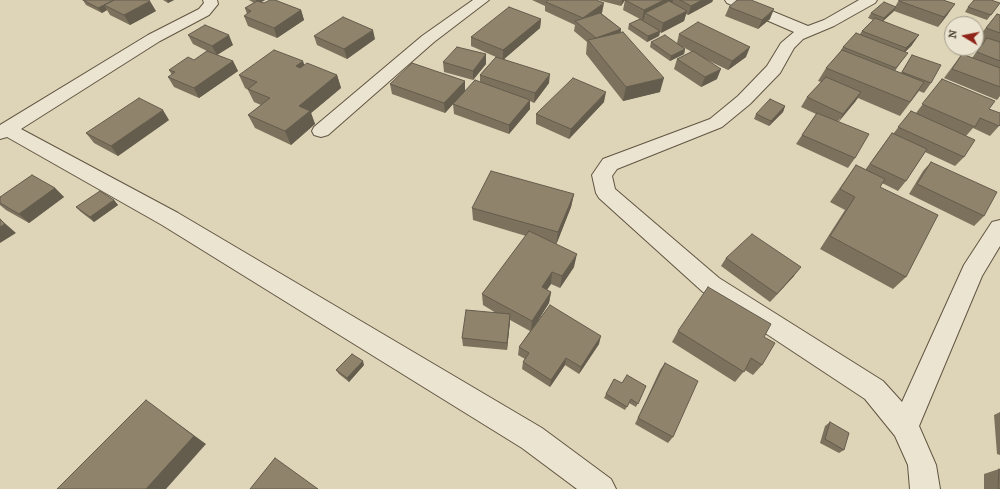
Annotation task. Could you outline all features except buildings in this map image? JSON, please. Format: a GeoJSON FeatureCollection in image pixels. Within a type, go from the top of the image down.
{"type":"FeatureCollection","features":[{"type":"Feature","properties":{"kind":"street"},"geometry":{"type":"LineString","coordinates":[[4,131],[154,38],[204,12],[211,4],[210,0]]}},
{"type":"Feature","properties":{"kind":"street"},"geometry":{"type":"LineString","coordinates":[[321,132],[428,39],[482,0]]}},
{"type":"Feature","properties":{"kind":"street"},"geometry":{"type":"LineString","coordinates":[[732,0],[808,32]]}},
{"type":"Feature","properties":{"kind":"street"},"geometry":{"type":"LineString","coordinates":[[870,0],[829,23],[797,36],[787,46],[774,69],[744,100],[716,122],[610,164],[602,175],[606,193],[711,285],[874,390],[906,426],[922,465],[925,489]]}},
{"type":"Feature","properties":{"kind":"street"},"geometry":{"type":"LineString","coordinates":[[4,131],[170,218],[525,434],[601,489]]}},
{"type":"Feature","properties":{"kind":"street"},"geometry":{"type":"LineString","coordinates":[[906,426],[972,272],[1000,228]]}}]}
